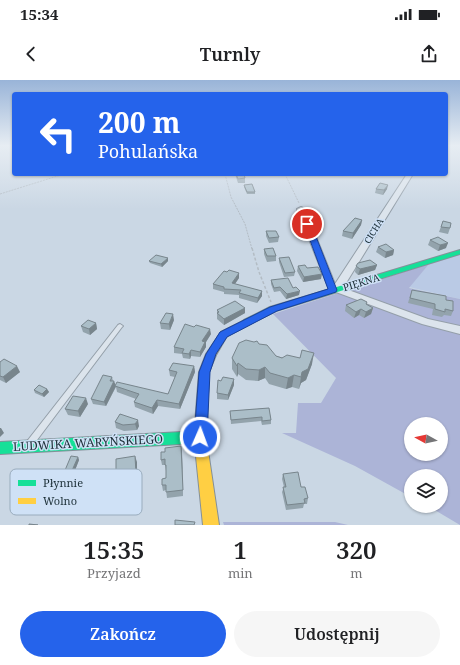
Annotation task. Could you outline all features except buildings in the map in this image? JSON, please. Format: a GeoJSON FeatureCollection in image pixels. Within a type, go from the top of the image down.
{"type":"FeatureCollection","features":[{"type":"Feature","properties":{"kind":"street","name":"CICHA"},"geometry":{"type":"LineString","coordinates":[[335,290],[409,176]]}},
{"type":"Feature","properties":{"kind":"street"},"geometry":{"type":"LineString","coordinates":[[301,209],[335,290],[426,322],[460,330]]}},
{"type":"Feature","properties":{"kind":"street","name":"PIĘKNA"},"geometry":{"type":"LineString","coordinates":[[211,525],[200,437],[204,372],[211,354],[224,334],[273,309],[460,252]]}},
{"type":"Feature","properties":{"kind":"street","name":"LUDWIKA WARYŃSKIEGO"},"geometry":{"type":"LineString","coordinates":[[0,448],[200,437]]}},
{"type":"Feature","properties":{"kind":"lane"},"geometry":{"type":"LineString","coordinates":[[28,446],[120,326]]}},
{"type":"Feature","properties":{"kind":"path"},"geometry":{"type":"LineString","coordinates":[[0,194],[58,176]]}},
{"type":"Feature","properties":{"kind":"path"},"geometry":{"type":"LineString","coordinates":[[226,176],[232,198],[245,224],[259,272],[273,309]]}},
{"type":"Feature","properties":{"kind":"path"},"geometry":{"type":"LineString","coordinates":[[286,176],[301,209]]}},
{"type":"Feature","properties":{"kind":"shaded area"},"geometry":{"type":"Polygon","coordinates":[[[460,254],[460,299],[409,287],[429,264],[460,254]]]}},
{"type":"Feature","properties":{"kind":"shaded area"},"geometry":{"type":"Polygon","coordinates":[[[429,264],[409,288],[460,299],[460,525],[440,513],[448,513],[448,469],[404,469],[404,493],[355,466],[282,433],[296,433],[298,403],[321,403],[336,378],[273,314],[429,264]]]}},
{"type":"Feature","properties":{"kind":"shaded area"},"geometry":{"type":"Polygon","coordinates":[[[223,522],[335,522],[348,525],[224,525],[223,522]]]}},
{"type":"Feature","properties":{"kind":"traffic: fast"},"geometry":{"type":"LineString","coordinates":[[247,322],[273,309],[460,252]]}},
{"type":"Feature","properties":{"kind":"traffic: fast"},"geometry":{"type":"LineString","coordinates":[[0,448],[200,437]]}},
{"type":"Feature","properties":{"kind":"traffic: slow"},"geometry":{"type":"LineString","coordinates":[[211,525],[200,437],[204,372],[211,354],[224,334],[247,322]]}},
{"type":"Feature","properties":{"kind":"route"},"geometry":{"type":"LineString","coordinates":[[200,437],[204,372],[211,354],[224,334],[273,309],[333,290],[307,224]]}}]}
